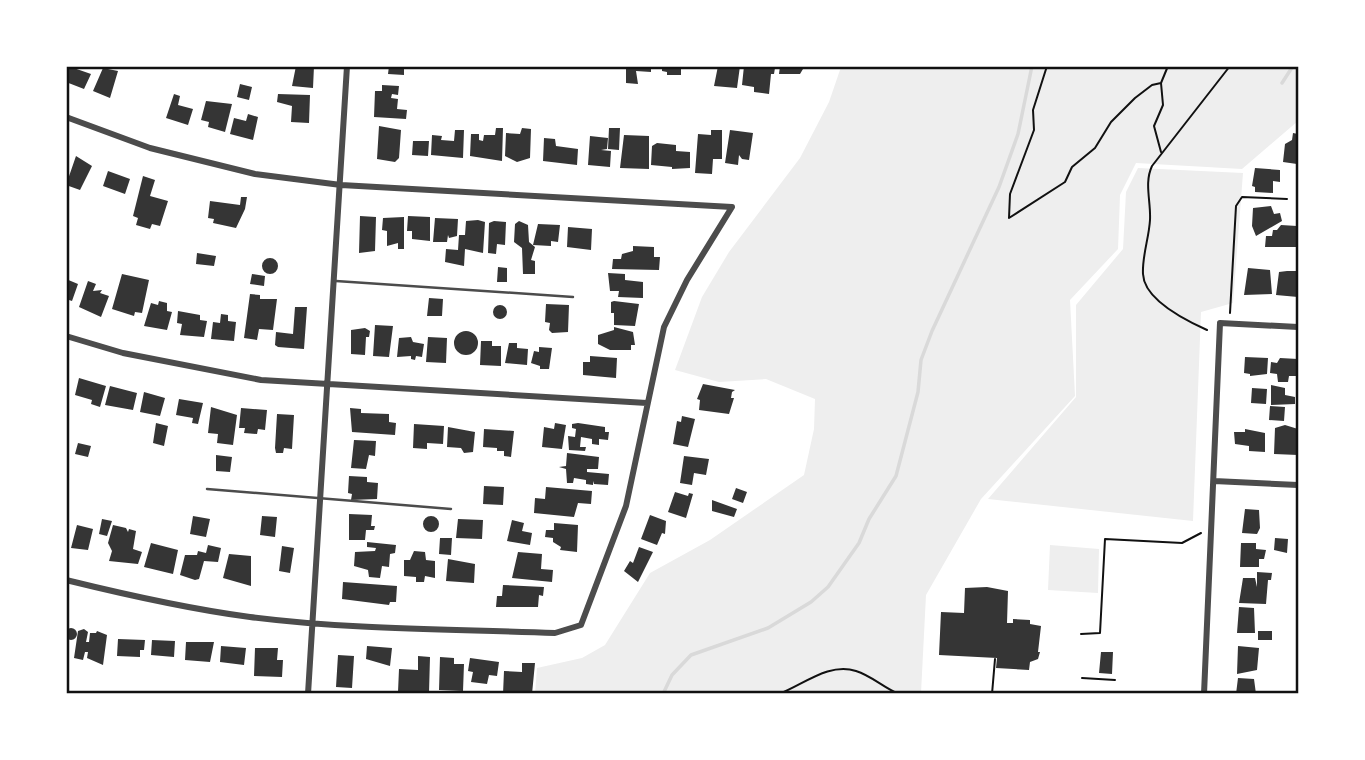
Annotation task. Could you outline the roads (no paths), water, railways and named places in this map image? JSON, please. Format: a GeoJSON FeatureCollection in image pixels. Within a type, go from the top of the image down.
{"type":"FeatureCollection","features":[{"type":"Feature","properties":{"kind":"street"},"geometry":{"type":"LineString","coordinates":[[307,694],[336,281],[347,66]]}},
{"type":"Feature","properties":{"kind":"street"},"geometry":{"type":"LineString","coordinates":[[66,117],[150,148],[255,174],[341,185],[732,207],[687,279],[664,327],[626,506],[581,625],[555,633],[313,623],[237,615],[121,594],[66,580]]}},
{"type":"Feature","properties":{"kind":"street"},"geometry":{"type":"LineString","coordinates":[[1204,694],[1220,323],[1298,327]]}},
{"type":"Feature","properties":{"kind":"street"},"geometry":{"type":"LineString","coordinates":[[66,336],[123,353],[261,380],[648,403]]}},
{"type":"Feature","properties":{"kind":"street"},"geometry":{"type":"LineString","coordinates":[[1214,481],[1298,485]]}},
{"type":"Feature","properties":{"kind":"lane"},"geometry":{"type":"LineString","coordinates":[[336,281],[573,297]]}},
{"type":"Feature","properties":{"kind":"lane"},"geometry":{"type":"LineString","coordinates":[[207,489],[451,509]]}},
{"type":"Feature","properties":{"kind":"waterway"},"geometry":{"type":"LineString","coordinates":[[663,694],[672,675],[691,655],[768,628],[811,602],[828,587],[859,543],[869,519],[896,476],[918,392],[921,360],[999,187],[1018,134],[1032,66]]}},
{"type":"Feature","properties":{"kind":"waterway"},"geometry":{"type":"LineString","coordinates":[[1282,83],[1293,66]]}}]}
